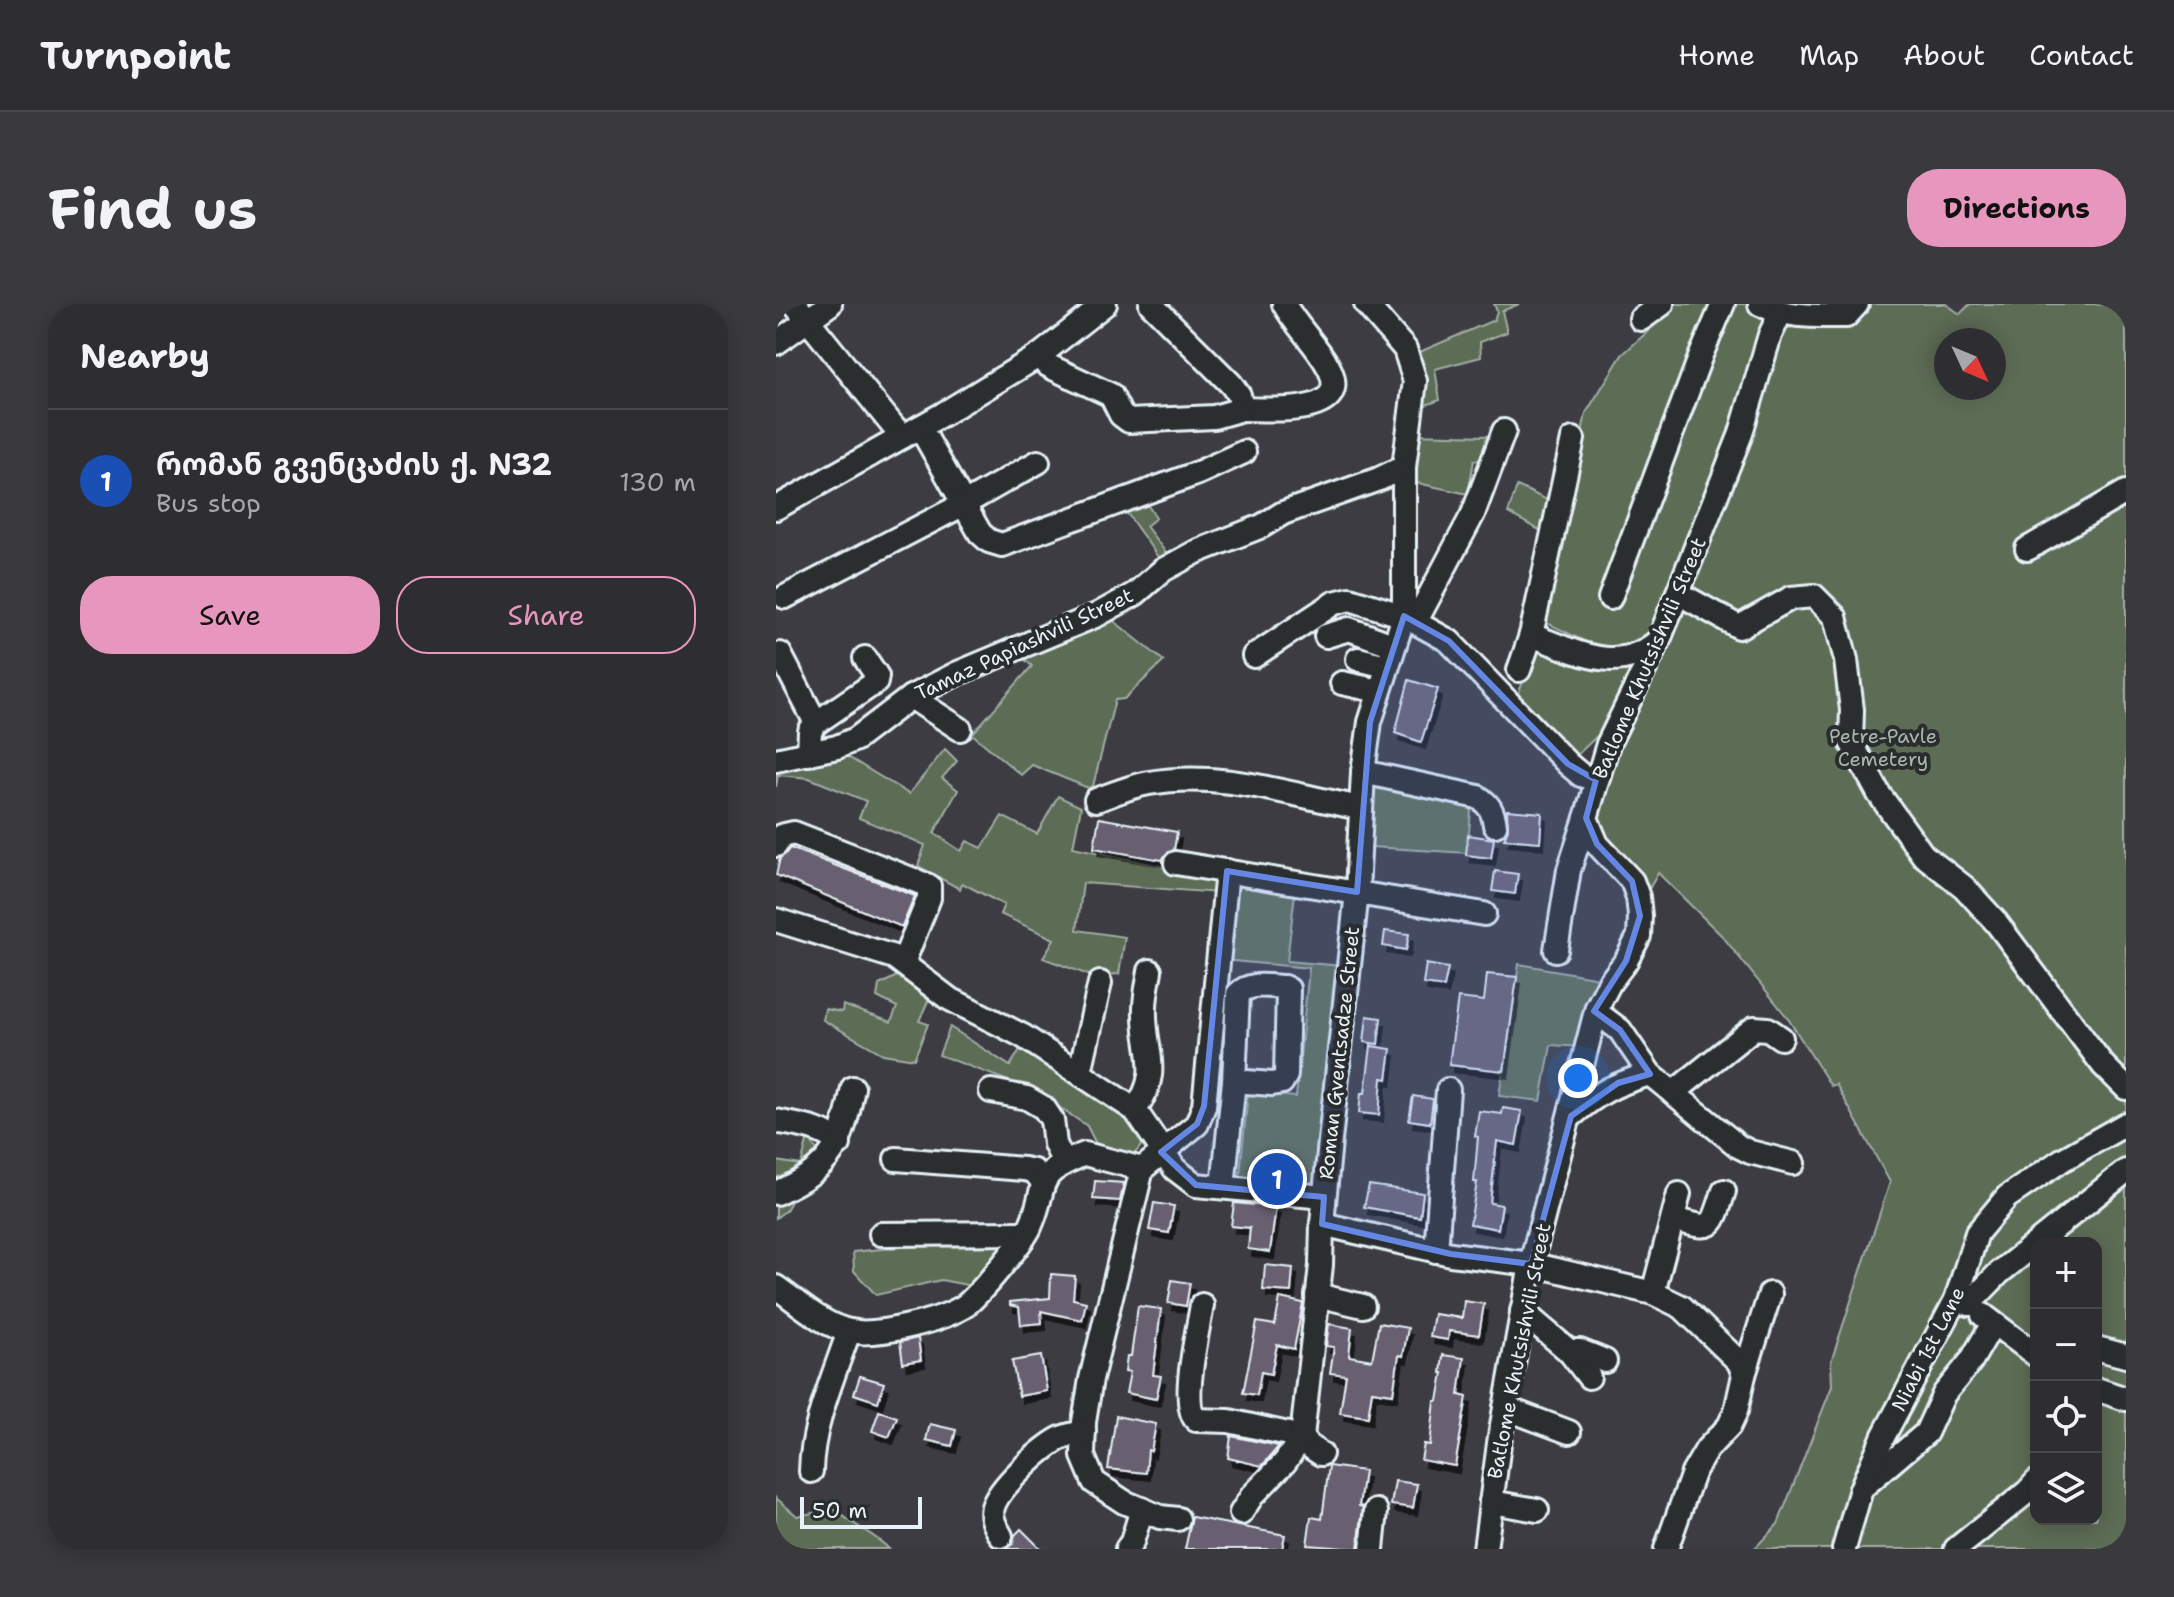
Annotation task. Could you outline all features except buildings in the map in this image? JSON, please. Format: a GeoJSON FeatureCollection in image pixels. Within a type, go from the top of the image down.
{"type":"FeatureCollection","features":[{"type":"Feature","properties":{"kind":"street"},"geometry":{"type":"LineString","coordinates":[[776,343],[800,312],[830,304]]}},
{"type":"Feature","properties":{"kind":"street"},"geometry":{"type":"LineString","coordinates":[[776,508],[1040,355],[1105,304]]}},
{"type":"Feature","properties":{"kind":"street"},"geometry":{"type":"LineString","coordinates":[[1151,304],[1231,384],[1239,395],[1242,409]]}},
{"type":"Feature","properties":{"kind":"street"},"geometry":{"type":"LineString","coordinates":[[1040,355],[1053,368],[1111,395],[1121,415],[1129,421],[1214,417],[1242,409],[1295,409],[1324,402],[1333,384],[1329,369],[1284,304]]}},
{"type":"Feature","properties":{"kind":"street"},"geometry":{"type":"LineString","coordinates":[[1366,304],[1392,332],[1411,362],[1415,381],[1404,467],[1410,618]]}},
{"type":"Feature","properties":{"kind":"street"},"geometry":{"type":"LineString","coordinates":[[1641,319],[1662,304]]}},
{"type":"Feature","properties":{"kind":"street"},"geometry":{"type":"LineString","coordinates":[[1610,598],[1723,304]]}},
{"type":"Feature","properties":{"kind":"street"},"geometry":{"type":"LineString","coordinates":[[1770,309],[1846,316],[1857,304]]}},
{"type":"Feature","properties":{"kind":"street","name":"Batlome Khutsishvili Street"},"geometry":{"type":"LineString","coordinates":[[1485,1549],[1505,1408],[1531,1264],[1596,1012],[1610,982],[1639,936],[1638,897],[1632,881],[1597,844],[1586,818],[1608,744],[1659,640],[1740,436],[1770,335],[1770,309]]}},
{"type":"Feature","properties":{"kind":"street"},"geometry":{"type":"LineString","coordinates":[[800,312],[911,432],[964,504],[980,533],[989,541],[1002,545],[1198,473],[1244,452]]}},
{"type":"Feature","properties":{"kind":"street"},"geometry":{"type":"LineString","coordinates":[[1410,618],[1473,514],[1504,431]]}},
{"type":"Feature","properties":{"kind":"street"},"geometry":{"type":"LineString","coordinates":[[1519,670],[1531,635],[1573,439]]}},
{"type":"Feature","properties":{"kind":"street"},"geometry":{"type":"LineString","coordinates":[[785,597],[1038,462]]}},
{"type":"Feature","properties":{"kind":"street","name":"Tamaz Papiashvili Street"},"geometry":{"type":"LineString","coordinates":[[776,760],[837,747],[856,739],[911,697],[956,674],[1097,615],[1135,594],[1163,570],[1196,552],[1262,526],[1283,513],[1404,467]]}},
{"type":"Feature","properties":{"kind":"street"},"geometry":{"type":"LineString","coordinates":[[2027,549],[2126,492]]}},
{"type":"Feature","properties":{"kind":"street"},"geometry":{"type":"LineString","coordinates":[[1678,593],[1739,627],[1791,598],[1814,596],[1835,617],[1846,660],[1852,710],[1851,742],[1879,794],[1923,855],[1964,887],[1996,922],[2103,1065],[2126,1088]]}},
{"type":"Feature","properties":{"kind":"street"},"geometry":{"type":"LineString","coordinates":[[1254,656],[1334,603],[1350,599],[1410,618],[1449,641],[1568,764],[1581,775],[1596,780]]}},
{"type":"Feature","properties":{"kind":"street","name":"Roman Gventsadze Street"},"geometry":{"type":"LineString","coordinates":[[776,920],[894,957],[948,998],[1023,1036],[1135,1110],[1161,1152],[1175,1169],[1196,1185],[1324,1197],[1357,892],[1363,772],[1370,722],[1390,656],[1410,618]]}},
{"type":"Feature","properties":{"kind":"street"},"geometry":{"type":"LineString","coordinates":[[1326,636],[1349,629],[1390,656]]}},
{"type":"Feature","properties":{"kind":"street"},"geometry":{"type":"LineString","coordinates":[[1531,635],[1608,660],[1629,659],[1659,640]]}},
{"type":"Feature","properties":{"kind":"street"},"geometry":{"type":"LineString","coordinates":[[780,654],[816,723]]}},
{"type":"Feature","properties":{"kind":"street"},"geometry":{"type":"LineString","coordinates":[[1358,659],[1390,656]]}},
{"type":"Feature","properties":{"kind":"street"},"geometry":{"type":"LineString","coordinates":[[809,754],[810,731],[816,723],[876,682],[877,676],[865,658]]}},
{"type":"Feature","properties":{"kind":"street"},"geometry":{"type":"LineString","coordinates":[[1342,683],[1379,691]]}},
{"type":"Feature","properties":{"kind":"street"},"geometry":{"type":"LineString","coordinates":[[911,697],[960,729]]}},
{"type":"Feature","properties":{"kind":"street"},"geometry":{"type":"LineString","coordinates":[[1363,772],[1478,797],[1487,803],[1495,825]]}},
{"type":"Feature","properties":{"kind":"street"},"geometry":{"type":"LineString","coordinates":[[1096,800],[1146,784],[1220,779],[1361,808]]}},
{"type":"Feature","properties":{"kind":"street"},"geometry":{"type":"LineString","coordinates":[[1556,950],[1569,870],[1586,818]]}},
{"type":"Feature","properties":{"kind":"street"},"geometry":{"type":"LineString","coordinates":[[776,845],[781,836],[794,833],[929,886],[929,898],[903,963]]}},
{"type":"Feature","properties":{"kind":"street"},"geometry":{"type":"LineString","coordinates":[[1176,863],[1484,914]]}},
{"type":"Feature","properties":{"kind":"street"},"geometry":{"type":"LineString","coordinates":[[1178,1519],[1160,1517],[1094,1482],[1083,1456],[1084,1432],[1091,1379],[1142,1169],[1197,1124],[1204,1106],[1227,871]]}},
{"type":"Feature","properties":{"kind":"street"},"geometry":{"type":"LineString","coordinates":[[1218,969],[1231,970],[1244,988]]}},
{"type":"Feature","properties":{"kind":"street"},"geometry":{"type":"LineString","coordinates":[[1135,1110],[1148,1092],[1151,1079],[1144,1010],[1150,971]]}},
{"type":"Feature","properties":{"kind":"street"},"geometry":{"type":"LineString","coordinates":[[1080,1072],[1100,983]]}},
{"type":"Feature","properties":{"kind":"street"},"geometry":{"type":"LineString","coordinates":[[1223,1187],[1234,1081],[1238,994],[1244,988],[1262,986],[1288,989],[1286,1075],[1282,1082],[1234,1081]]}},
{"type":"Feature","properties":{"kind":"street"},"geometry":{"type":"LineString","coordinates":[[1596,1012],[1620,1030],[1650,1074],[1738,1146],[1793,1163]]}},
{"type":"Feature","properties":{"kind":"street"},"geometry":{"type":"LineString","coordinates":[[1673,1093],[1754,1028],[1768,1029],[1781,1038]]}},
{"type":"Feature","properties":{"kind":"street"},"geometry":{"type":"LineString","coordinates":[[1571,1116],[1591,1099],[1618,1083],[1650,1074]]}},
{"type":"Feature","properties":{"kind":"street"},"geometry":{"type":"LineString","coordinates":[[776,1193],[800,1182],[820,1166],[839,1144],[853,1088]]}},
{"type":"Feature","properties":{"kind":"street"},"geometry":{"type":"LineString","coordinates":[[1436,1251],[1448,1090]]}},
{"type":"Feature","properties":{"kind":"street"},"geometry":{"type":"LineString","coordinates":[[991,1091],[1027,1098],[1044,1108],[1052,1120],[1055,1144],[1064,1163]]}},
{"type":"Feature","properties":{"kind":"street"},"geometry":{"type":"LineString","coordinates":[[776,1121],[819,1130],[829,1134],[839,1144]]}},
{"type":"Feature","properties":{"kind":"street","name":"Niabi 1st Lane"},"geometry":{"type":"LineString","coordinates":[[1844,1549],[1861,1489],[1884,1435],[1963,1302],[1977,1233],[2007,1197],[2062,1160],[2126,1124]]}},
{"type":"Feature","properties":{"kind":"street"},"geometry":{"type":"LineString","coordinates":[[776,1287],[835,1327],[849,1331],[862,1333],[929,1322],[965,1306],[1026,1233],[1049,1173],[1085,1154],[1142,1169]]}},
{"type":"Feature","properties":{"kind":"street"},"geometry":{"type":"LineString","coordinates":[[896,1159],[1024,1169],[1034,1171],[1043,1182]]}},
{"type":"Feature","properties":{"kind":"street"},"geometry":{"type":"LineString","coordinates":[[2030,1350],[1963,1302],[2126,1171]]}},
{"type":"Feature","properties":{"kind":"street"},"geometry":{"type":"LineString","coordinates":[[1673,1219],[1710,1226],[1724,1191]]}},
{"type":"Feature","properties":{"kind":"street"},"geometry":{"type":"LineString","coordinates":[[1662,1296],[1679,1194]]}},
{"type":"Feature","properties":{"kind":"street"},"geometry":{"type":"LineString","coordinates":[[1241,1513],[1302,1437],[1324,1197]]}},
{"type":"Feature","properties":{"kind":"street"},"geometry":{"type":"LineString","coordinates":[[1322,1224],[1436,1251],[1531,1264],[1662,1296],[1712,1313]]}},
{"type":"Feature","properties":{"kind":"street"},"geometry":{"type":"LineString","coordinates":[[881,1234],[1026,1233]]}},
{"type":"Feature","properties":{"kind":"street"},"geometry":{"type":"LineString","coordinates":[[1666,1549],[1693,1473],[1707,1449],[1729,1426],[1736,1411],[1770,1294]]}},
{"type":"Feature","properties":{"kind":"street"},"geometry":{"type":"LineString","coordinates":[[1317,1295],[1363,1306]]}},
{"type":"Feature","properties":{"kind":"street"},"geometry":{"type":"LineString","coordinates":[[1662,1296],[1682,1307],[1739,1362],[1744,1375]]}},
{"type":"Feature","properties":{"kind":"street"},"geometry":{"type":"LineString","coordinates":[[1202,1305],[1189,1397],[1190,1414],[1196,1420],[1229,1421],[1302,1437],[1321,1454]]}},
{"type":"Feature","properties":{"kind":"street"},"geometry":{"type":"LineString","coordinates":[[1522,1311],[1569,1351],[1589,1377]]}},
{"type":"Feature","properties":{"kind":"street"},"geometry":{"type":"LineString","coordinates":[[1861,1489],[1926,1433],[1944,1394],[1971,1361],[1993,1323]]}},
{"type":"Feature","properties":{"kind":"street"},"geometry":{"type":"LineString","coordinates":[[811,1471],[811,1455],[819,1422],[849,1331]]}},
{"type":"Feature","properties":{"kind":"street"},"geometry":{"type":"LineString","coordinates":[[2102,1350],[2126,1356]]}},
{"type":"Feature","properties":{"kind":"street"},"geometry":{"type":"LineString","coordinates":[[1569,1351],[1580,1351],[1605,1361]]}},
{"type":"Feature","properties":{"kind":"street"},"geometry":{"type":"LineString","coordinates":[[2102,1392],[2126,1399]]}},
{"type":"Feature","properties":{"kind":"street"},"geometry":{"type":"LineString","coordinates":[[1505,1408],[1569,1432]]}},
{"type":"Feature","properties":{"kind":"street"},"geometry":{"type":"LineString","coordinates":[[1001,1536],[993,1522],[992,1508],[999,1494],[1038,1454],[1061,1437],[1084,1432]]}},
{"type":"Feature","properties":{"kind":"street"},"geometry":{"type":"LineString","coordinates":[[1956,1549],[2030,1489]]}},
{"type":"Feature","properties":{"kind":"street"},"geometry":{"type":"LineString","coordinates":[[1491,1502],[1537,1510]]}},
{"type":"Feature","properties":{"kind":"street"},"geometry":{"type":"LineString","coordinates":[[1127,1549],[1142,1509]]}},
{"type":"Feature","properties":{"kind":"street"},"geometry":{"type":"LineString","coordinates":[[1372,1549],[1376,1511]]}},
{"type":"Feature","properties":{"kind":"highlighted area"},"geometry":{"type":"Polygon","coordinates":[[[1404,616],[1449,641],[1568,764],[1596,780],[1586,818],[1597,844],[1632,881],[1640,916],[1626,961],[1594,1011],[1620,1030],[1650,1074],[1618,1083],[1571,1116],[1531,1264],[1451,1254],[1322,1224],[1324,1197],[1196,1185],[1161,1152],[1197,1124],[1204,1106],[1227,871],[1357,892],[1370,722],[1404,616]]]}},
{"type":"Feature","properties":{"kind":"green space"},"geometry":{"type":"Polygon","coordinates":[[[1494,304],[1519,304],[1502,311],[1507,332],[1480,342],[1481,357],[1435,369],[1440,400],[1417,408],[1415,354],[1494,320],[1497,311],[1494,304]]]}},
{"type":"Feature","properties":{"kind":"green space"},"geometry":{"type":"Polygon","coordinates":[[[1668,304],[1755,304],[1765,327],[1760,354],[1650,637],[1634,652],[1596,647],[1543,621],[1586,413],[1622,355],[1657,323],[1650,316],[1668,304]]]}},
{"type":"Feature","properties":{"kind":"green space","name":"Petre-Pavle Cemetery"},"geometry":{"type":"Polygon","coordinates":[[[1781,304],[1946,304],[1960,314],[1970,304],[2126,304],[2126,1549],[1754,1549],[1778,1524],[1832,1386],[1831,1362],[1890,1182],[1836,1084],[1831,1086],[1787,1017],[1723,937],[1658,873],[1648,891],[1620,855],[1597,835],[1593,814],[1602,782],[1783,331],[1799,324],[1781,304]]]}},
{"type":"Feature","properties":{"kind":"green space"},"geometry":{"type":"Polygon","coordinates":[[[1413,434],[1487,436],[1482,461],[1474,460],[1468,494],[1408,481],[1413,434]]]}},
{"type":"Feature","properties":{"kind":"green space"},"geometry":{"type":"Polygon","coordinates":[[[1517,486],[1552,502],[1547,534],[1508,513],[1517,486]]]}},
{"type":"Feature","properties":{"kind":"green space"},"geometry":{"type":"Polygon","coordinates":[[[1145,501],[1156,518],[1146,526],[1172,561],[1165,567],[1124,509],[1145,501]]]}},
{"type":"Feature","properties":{"kind":"green space"},"geometry":{"type":"Polygon","coordinates":[[[1105,614],[1164,661],[1124,699],[1115,700],[1093,786],[1088,788],[1032,765],[1021,775],[972,734],[1032,666],[1024,659],[1040,643],[1105,614]]]}},
{"type":"Feature","properties":{"kind":"green space"},"geometry":{"type":"Polygon","coordinates":[[[1537,646],[1638,664],[1614,720],[1577,755],[1568,752],[1515,702],[1537,646]]]}},
{"type":"Feature","properties":{"kind":"green space"},"geometry":{"type":"Polygon","coordinates":[[[945,749],[957,761],[942,778],[958,790],[934,833],[961,851],[967,841],[982,848],[1002,816],[1037,834],[1058,796],[1081,807],[1073,847],[1220,879],[1219,893],[1083,883],[1077,930],[1125,937],[1119,974],[1091,976],[1043,958],[1054,939],[1000,914],[1004,905],[962,883],[960,889],[918,866],[925,845],[859,818],[866,801],[809,778],[778,775],[776,787],[776,764],[822,754],[836,760],[843,754],[909,794],[945,749]]]}},
{"type":"Feature","properties":{"kind":"green space"},"geometry":{"type":"Polygon","coordinates":[[[1375,780],[1472,801],[1467,853],[1371,847],[1375,780]]]}},
{"type":"Feature","properties":{"kind":"green space"},"geometry":{"type":"Polygon","coordinates":[[[1230,885],[1295,893],[1287,961],[1342,966],[1315,1186],[1239,1184],[1248,1093],[1296,1097],[1309,968],[1222,960],[1230,885]]]}},
{"type":"Feature","properties":{"kind":"green space"},"geometry":{"type":"Polygon","coordinates":[[[1519,964],[1605,979],[1581,1047],[1551,1045],[1541,1101],[1499,1096],[1519,964]]]}},
{"type":"Feature","properties":{"kind":"green space"},"geometry":{"type":"Polygon","coordinates":[[[907,971],[932,992],[919,1021],[928,1024],[914,1059],[883,1054],[823,1020],[825,1009],[842,1012],[843,1005],[891,1022],[897,1007],[877,997],[879,985],[907,971]]]}},
{"type":"Feature","properties":{"kind":"green space"},"geometry":{"type":"Polygon","coordinates":[[[950,1027],[1010,1066],[1024,1043],[1134,1118],[1144,1142],[1132,1157],[1115,1154],[1095,1142],[1087,1126],[1033,1090],[939,1055],[950,1027]]]}},
{"type":"Feature","properties":{"kind":"green space"},"geometry":{"type":"Polygon","coordinates":[[[808,1138],[819,1153],[786,1210],[776,1218],[776,1161],[801,1165],[808,1138]]]}},
{"type":"Feature","properties":{"kind":"green space"},"geometry":{"type":"Polygon","coordinates":[[[1019,1235],[977,1287],[941,1280],[876,1295],[854,1271],[853,1252],[1019,1235]]]}},
{"type":"Feature","properties":{"kind":"green space"},"geometry":{"type":"Polygon","coordinates":[[[776,1498],[797,1516],[835,1509],[889,1549],[776,1549],[776,1498]]]}},
{"type":"Feature","properties":{"kind":"place","name":"რომან გვენცაძის ქ. N32"},"geometry":{"type":"Point","coordinates":[1277,1179]}}]}
